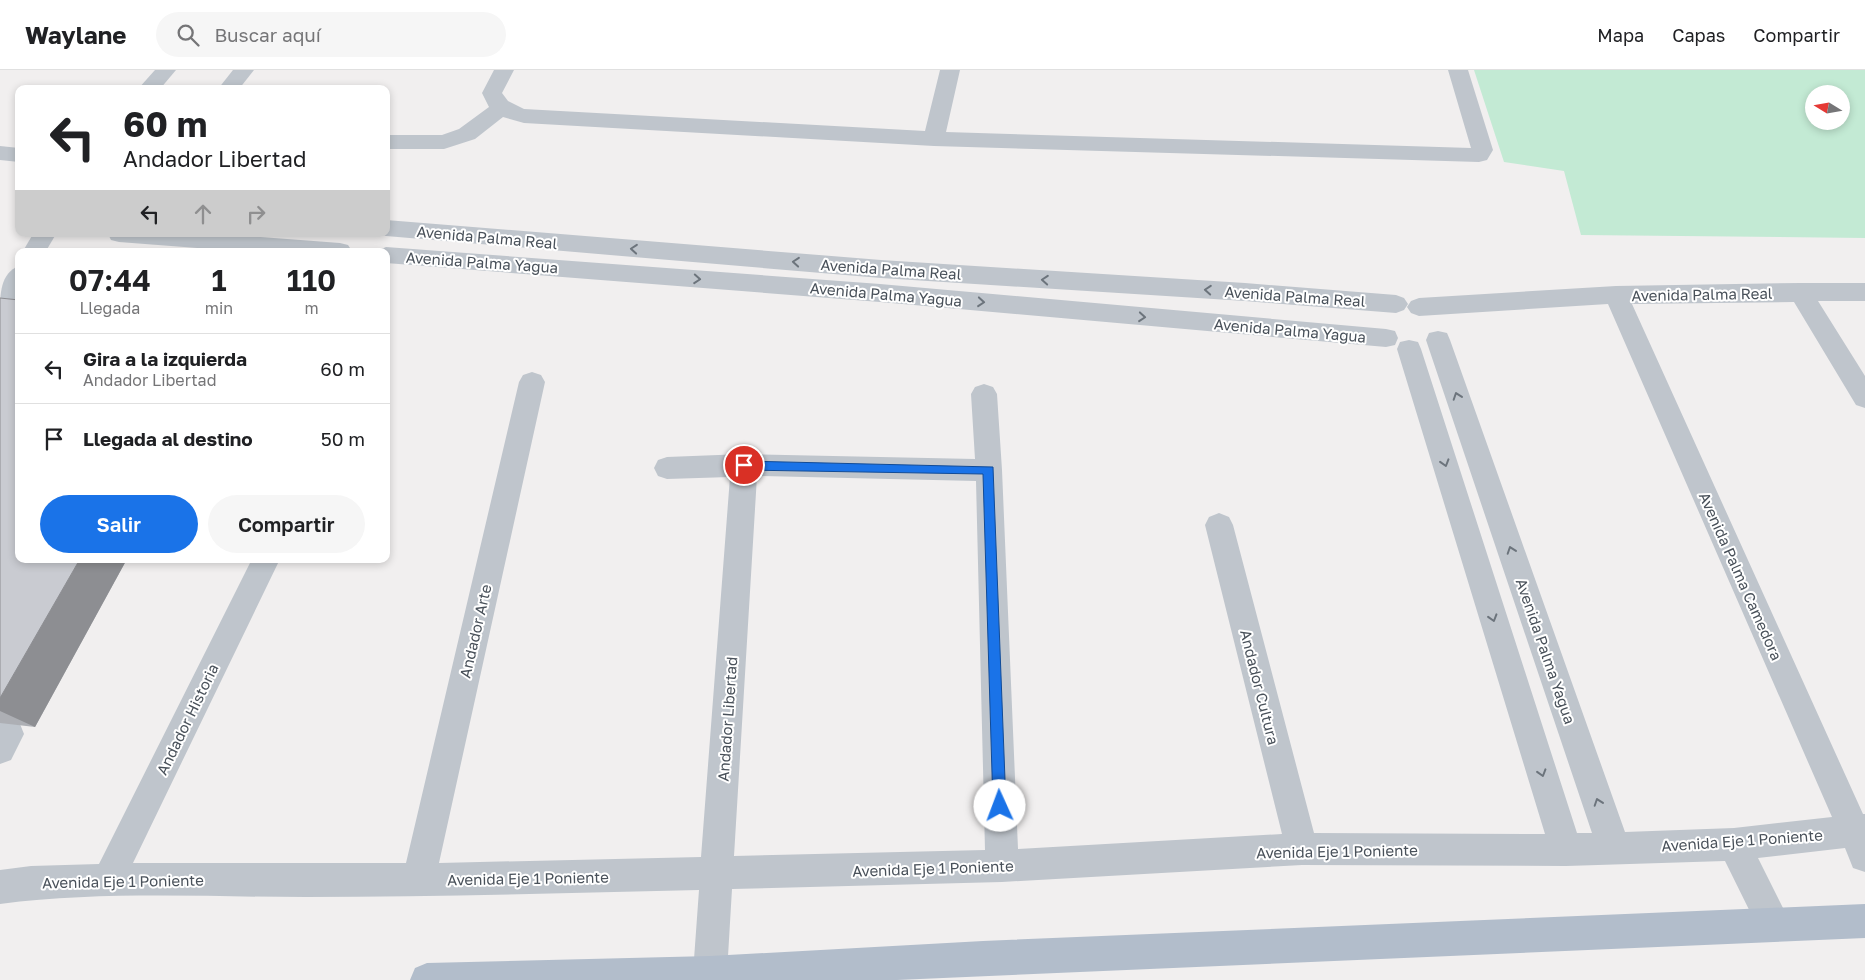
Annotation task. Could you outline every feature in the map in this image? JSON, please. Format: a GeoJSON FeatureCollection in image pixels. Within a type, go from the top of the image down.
{"type":"FeatureCollection","features":[{"type":"Feature","properties":{"kind":"main road"},"geometry":{"type":"LineString","coordinates":[[427,980],[710,973],[983,958],[1865,921]]}},
{"type":"Feature","properties":{"kind":"street"},"geometry":{"type":"LineString","coordinates":[[152,85],[166,70]]}},
{"type":"Feature","properties":{"kind":"street"},"geometry":{"type":"LineString","coordinates":[[231,85],[244,70]]}},
{"type":"Feature","properties":{"kind":"street"},"geometry":{"type":"LineString","coordinates":[[504,70],[492,93],[495,102],[501,108],[524,116],[934,139],[1479,155],[1482,150],[1458,70]]}},
{"type":"Feature","properties":{"kind":"street"},"geometry":{"type":"LineString","coordinates":[[934,139],[950,70]]}},
{"type":"Feature","properties":{"kind":"street"},"geometry":{"type":"LineString","coordinates":[[390,142],[444,142],[467,134],[501,108]]}},
{"type":"Feature","properties":{"kind":"street"},"geometry":{"type":"LineString","coordinates":[[0,154],[15,155]]}},
{"type":"Feature","properties":{"kind":"street","name":"Avenida Palma Real"},"geometry":{"type":"LineString","coordinates":[[390,228],[881,269],[1245,292],[1407,306],[1616,295],[1865,292]]}},
{"type":"Feature","properties":{"kind":"street"},"geometry":{"type":"LineString","coordinates":[[443,260],[455,234]]}},
{"type":"Feature","properties":{"kind":"street"},"geometry":{"type":"LineString","coordinates":[[36,248],[43,237]]}},
{"type":"Feature","properties":{"kind":"street"},"geometry":{"type":"LineString","coordinates":[[158,237],[301,248]]}},
{"type":"Feature","properties":{"kind":"street","name":"Avenida Palma Yagua"},"geometry":{"type":"LineString","coordinates":[[390,255],[880,293],[1427,348],[1438,340],[1440,334],[1437,322],[1407,306]]}},
{"type":"Feature","properties":{"kind":"street"},"geometry":{"type":"LineString","coordinates":[[880,293],[881,269]]}},
{"type":"Feature","properties":{"kind":"street"},"geometry":{"type":"LineString","coordinates":[[0,303],[15,281]]}},
{"type":"Feature","properties":{"kind":"street"},"geometry":{"type":"LineString","coordinates":[[1800,292],[1865,398]]}},
{"type":"Feature","properties":{"kind":"street","name":"Avenida Palma Camedora"},"geometry":{"type":"LineString","coordinates":[[1616,295],[1861,839]]}},
{"type":"Feature","properties":{"kind":"street"},"geometry":{"type":"LineString","coordinates":[[1407,306],[1381,310],[1377,316],[1377,324],[1398,344],[1566,850]]}},
{"type":"Feature","properties":{"kind":"street","name":"Avenida Palma Yagua"},"geometry":{"type":"LineString","coordinates":[[1438,340],[1614,848]]}},
{"type":"Feature","properties":{"kind":"street","name":"Andador Arte"},"geometry":{"type":"LineString","coordinates":[[419,880],[532,382]]}},
{"type":"Feature","properties":{"kind":"street"},"geometry":{"type":"LineString","coordinates":[[984,394],[989,470],[1002,866]]}},
{"type":"Feature","properties":{"kind":"street"},"geometry":{"type":"LineString","coordinates":[[667,468],[744,465],[989,470]]}},
{"type":"Feature","properties":{"kind":"street","name":"Andador Libertad"},"geometry":{"type":"LineString","coordinates":[[710,973],[744,465]]}},
{"type":"Feature","properties":{"kind":"street","name":"Andador Cultura"},"geometry":{"type":"LineString","coordinates":[[1219,525],[1302,849]]}},
{"type":"Feature","properties":{"kind":"street","name":"Andador Historia"},"geometry":{"type":"LineString","coordinates":[[108,880],[264,563]]}},
{"type":"Feature","properties":{"kind":"street","name":"Avenida Eje 1 Poniente"},"geometry":{"type":"LineString","coordinates":[[0,887],[31,883],[108,880],[419,880],[717,874],[1002,866],[1302,849],[1566,850],[1861,839]]}},
{"type":"Feature","properties":{"kind":"street"},"geometry":{"type":"LineString","coordinates":[[1734,844],[1774,924]]}},
{"type":"Feature","properties":{"kind":"green space"},"geometry":{"type":"Polygon","coordinates":[[[1474,70],[1865,70],[1865,238],[1581,235],[1564,171],[1504,162],[1474,70]]]}},
{"type":"Feature","properties":{"kind":"building"},"geometry":{"type":"Polygon","coordinates":[[[0,298],[15,300],[15,563],[78,563],[0,698],[0,298]]]}},
{"type":"Feature","properties":{"kind":"route"},"geometry":{"type":"LineString","coordinates":[[744,465],[989,470],[1000,806]]}}]}
